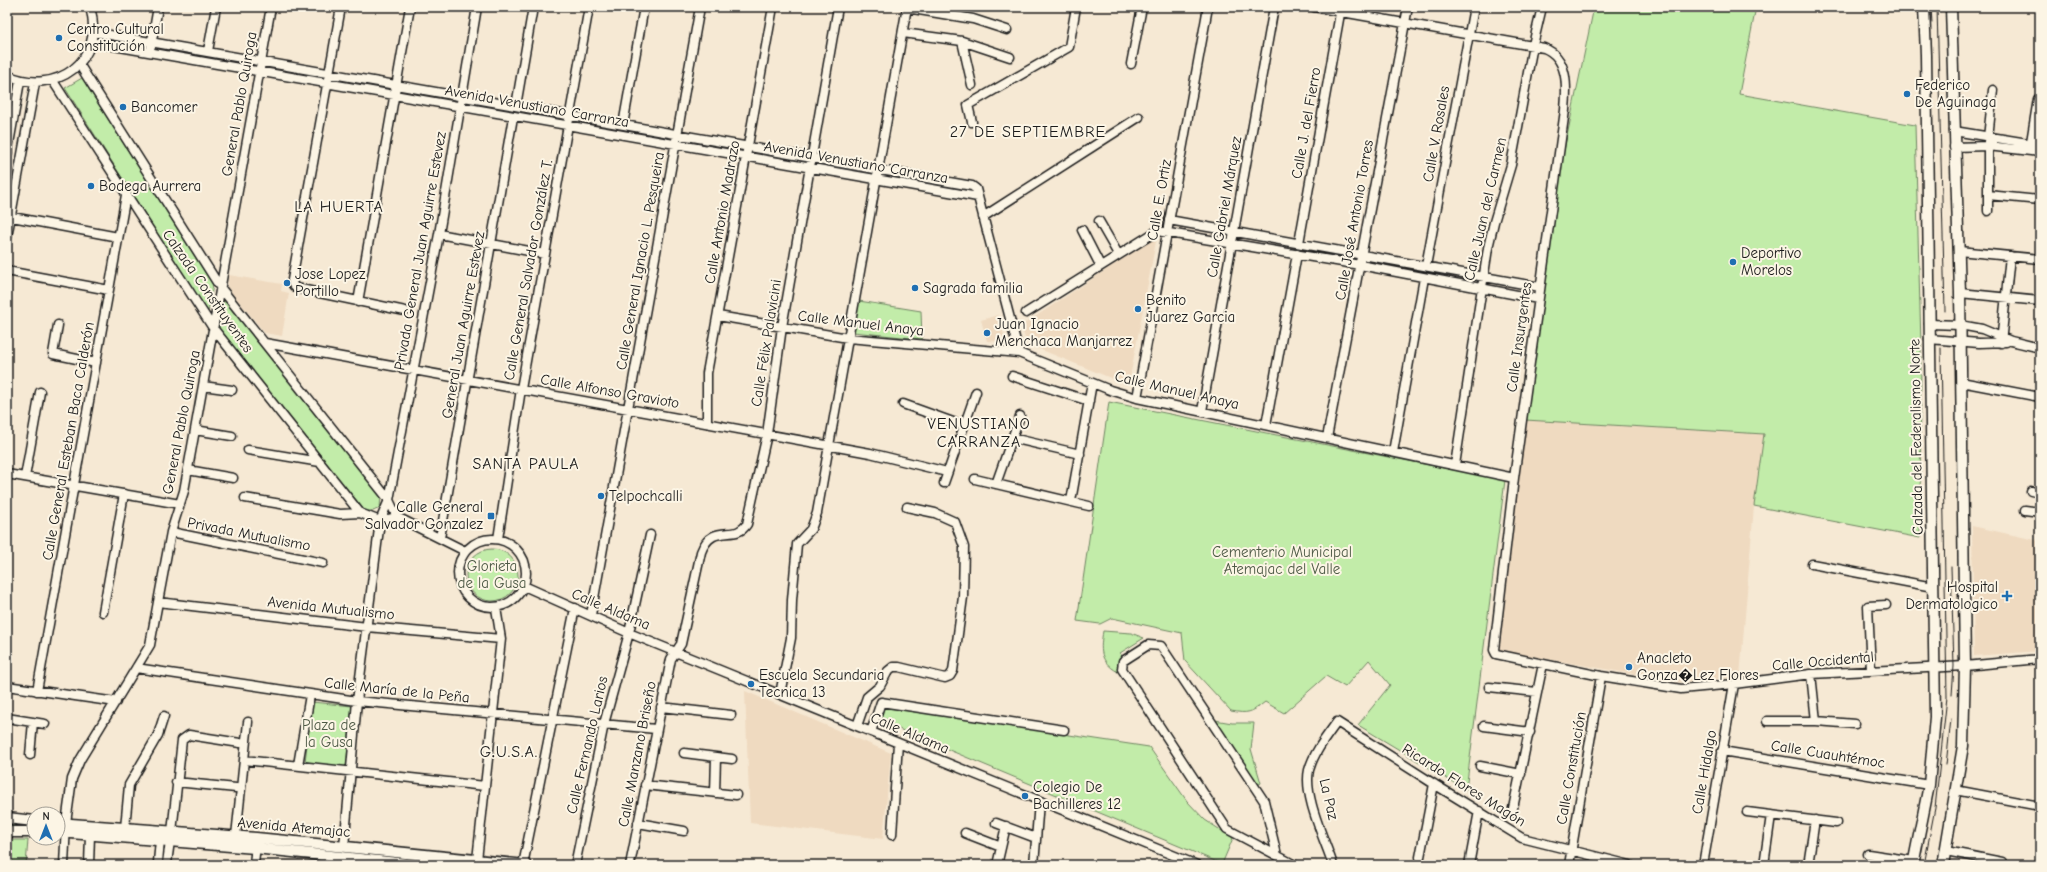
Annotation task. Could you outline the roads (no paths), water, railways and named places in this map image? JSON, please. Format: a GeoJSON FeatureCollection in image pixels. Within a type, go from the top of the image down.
{"type":"FeatureCollection","features":[{"type":"Feature","properties":{"kind":"main road","name":"Calzada del Federalismo Norte"},"geometry":{"type":"LineString","coordinates":[[1914,863],[1928,785],[1935,717],[1926,55],[1924,7]]}},
{"type":"Feature","properties":{"kind":"main road"},"geometry":{"type":"LineString","coordinates":[[1943,865],[1963,746],[1965,666],[1960,293],[1954,147],[1951,7]]}},
{"type":"Feature","properties":{"kind":"main road"},"geometry":{"type":"LineString","coordinates":[[7,818],[26,820]]}},
{"type":"Feature","properties":{"kind":"main road","name":"Avenida Atemajac"},"geometry":{"type":"LineString","coordinates":[[66,827],[125,828],[167,838],[236,836],[256,843],[416,865]]}},
{"type":"Feature","properties":{"kind":"main road","name":"Avenida Atemajac"},"geometry":{"type":"LineString","coordinates":[[66,828],[90,835],[344,846],[526,865]]}},
{"type":"Feature","properties":{"kind":"main road"},"geometry":{"type":"LineString","coordinates":[[7,832],[26,832]]}},
{"type":"Feature","properties":{"kind":"street"},"geometry":{"type":"LineString","coordinates":[[7,76],[20,81],[34,83],[53,81],[67,74],[85,57],[91,42],[93,17],[90,7]]}},
{"type":"Feature","properties":{"kind":"street"},"geometry":{"type":"LineString","coordinates":[[149,53],[158,7]]}},
{"type":"Feature","properties":{"kind":"street"},"geometry":{"type":"LineString","coordinates":[[208,52],[216,7]]}},
{"type":"Feature","properties":{"kind":"street","name":"General Pablo Quiroga"},"geometry":{"type":"LineString","coordinates":[[66,809],[75,770],[150,645],[171,532],[180,504],[188,470],[271,7]]}},
{"type":"Feature","properties":{"kind":"street"},"geometry":{"type":"LineString","coordinates":[[341,7],[292,280],[293,285],[296,288],[406,311]]}},
{"type":"Feature","properties":{"kind":"street"},"geometry":{"type":"LineString","coordinates":[[358,302],[410,7]]}},
{"type":"Feature","properties":{"kind":"street","name":"Privada General Juan Aguirre Estevez"},"geometry":{"type":"LineString","coordinates":[[344,846],[358,701],[380,522],[389,500],[414,369],[439,234],[477,7]]}},
{"type":"Feature","properties":{"kind":"street"},"geometry":{"type":"LineString","coordinates":[[516,106],[533,7]]}},
{"type":"Feature","properties":{"kind":"street","name":"Calle General Salvador González T."},"geometry":{"type":"LineString","coordinates":[[498,539],[521,389],[589,7]]}},
{"type":"Feature","properties":{"kind":"street"},"geometry":{"type":"LineString","coordinates":[[623,125],[644,7]]}},
{"type":"Feature","properties":{"kind":"street","name":"Calle General Ignacio L. Pesqueira"},"geometry":{"type":"LineString","coordinates":[[591,615],[700,7]]}},
{"type":"Feature","properties":{"kind":"street","name":"Calle Antonio Madrazo"},"geometry":{"type":"LineString","coordinates":[[707,423],[707,373],[773,7]]}},
{"type":"Feature","properties":{"kind":"street","name":"Calle Félix Palavicini"},"geometry":{"type":"LineString","coordinates":[[676,651],[681,644],[705,542],[713,536],[744,529],[748,524],[767,434],[782,327],[838,7]]}},
{"type":"Feature","properties":{"kind":"street"},"geometry":{"type":"LineString","coordinates":[[780,694],[792,638],[792,600],[797,544],[811,529],[817,513],[907,7],[973,19],[1007,30]]}},
{"type":"Feature","properties":{"kind":"street"},"geometry":{"type":"LineString","coordinates":[[972,122],[968,105],[1069,47],[1076,7]]}},
{"type":"Feature","properties":{"kind":"street"},"geometry":{"type":"LineString","coordinates":[[1132,64],[1142,7]]}},
{"type":"Feature","properties":{"kind":"street","name":"Calle E. Ortiz"},"geometry":{"type":"LineString","coordinates":[[1137,398],[1208,7]]}},
{"type":"Feature","properties":{"kind":"street","name":"Calle Gabriel Márquez"},"geometry":{"type":"LineString","coordinates":[[1202,412],[1274,7]]}},
{"type":"Feature","properties":{"kind":"street"},"geometry":{"type":"LineString","coordinates":[[1314,7],[1341,9],[1405,23],[1533,46]]}},
{"type":"Feature","properties":{"kind":"street","name":"Calle José Antonio Torres"},"geometry":{"type":"LineString","coordinates":[[1327,438],[1408,7]]}},
{"type":"Feature","properties":{"kind":"street","name":"Calle V. Rosales"},"geometry":{"type":"LineString","coordinates":[[1426,266],[1474,7]]}},
{"type":"Feature","properties":{"kind":"street","name":"Calle Juan del Carmen"},"geometry":{"type":"LineString","coordinates":[[1455,465],[1483,277],[1494,222],[1511,165],[1533,46],[1542,7]]}},
{"type":"Feature","properties":{"kind":"street","name":"Calle J. del Fierro"},"geometry":{"type":"LineString","coordinates":[[1299,243],[1341,9]]}},
{"type":"Feature","properties":{"kind":"street","name":"Avenida Venustiano Carranza"},"geometry":{"type":"LineString","coordinates":[[91,42],[978,198],[974,187],[93,32]]}},
{"type":"Feature","properties":{"kind":"street"},"geometry":{"type":"LineString","coordinates":[[903,33],[962,41],[1010,57]]}},
{"type":"Feature","properties":{"kind":"street"},"geometry":{"type":"LineString","coordinates":[[962,41],[972,85]]}},
{"type":"Feature","properties":{"kind":"street","name":"Calle Insurgentes"},"geometry":{"type":"LineString","coordinates":[[1494,650],[1514,478],[1565,110],[1566,86],[1563,68],[1556,55],[1550,50],[1533,46]]}},
{"type":"Feature","properties":{"kind":"street","name":"Calzada Constituyentes"},"geometry":{"type":"LineString","coordinates":[[79,64],[220,287],[389,500],[397,517]]}},
{"type":"Feature","properties":{"kind":"street"},"geometry":{"type":"LineString","coordinates":[[7,156],[8,138],[20,81]]}},
{"type":"Feature","properties":{"kind":"street","name":"Calzada Constituyentes"},"geometry":{"type":"LineString","coordinates":[[53,81],[213,328],[360,513],[380,522]]}},
{"type":"Feature","properties":{"kind":"street"},"geometry":{"type":"LineString","coordinates":[[7,237],[9,216],[34,83]]}},
{"type":"Feature","properties":{"kind":"street"},"geometry":{"type":"LineString","coordinates":[[1988,210],[1988,142],[1993,90]]}},
{"type":"Feature","properties":{"kind":"street"},"geometry":{"type":"LineString","coordinates":[[2030,147],[2038,99]]}},
{"type":"Feature","properties":{"kind":"street","name":"General Juan Aguirre Estevez"},"geometry":{"type":"LineString","coordinates":[[440,538],[513,117]]}},
{"type":"Feature","properties":{"kind":"street"},"geometry":{"type":"LineString","coordinates":[[983,218],[1139,117]]}},
{"type":"Feature","properties":{"kind":"street"},"geometry":{"type":"LineString","coordinates":[[1954,131],[1988,142],[2030,147],[2040,145]]}},
{"type":"Feature","properties":{"kind":"street"},"geometry":{"type":"LineString","coordinates":[[1954,147],[1988,142]]}},
{"type":"Feature","properties":{"kind":"street"},"geometry":{"type":"LineString","coordinates":[[2030,147],[2040,152]]}},
{"type":"Feature","properties":{"kind":"street","name":"Calle General Esteban Baca Calderón"},"geometry":{"type":"LineString","coordinates":[[38,691],[126,195]]}},
{"type":"Feature","properties":{"kind":"street"},"geometry":{"type":"LineString","coordinates":[[1988,195],[2040,200]]}},
{"type":"Feature","properties":{"kind":"street"},"geometry":{"type":"LineString","coordinates":[[978,198],[1019,353]]}},
{"type":"Feature","properties":{"kind":"street"},"geometry":{"type":"LineString","coordinates":[[9,216],[118,237]]}},
{"type":"Feature","properties":{"kind":"street"},"geometry":{"type":"LineString","coordinates":[[1170,220],[1540,288]]}},
{"type":"Feature","properties":{"kind":"street"},"geometry":{"type":"LineString","coordinates":[[1099,221],[1118,254]]}},
{"type":"Feature","properties":{"kind":"street"},"geometry":{"type":"LineString","coordinates":[[1082,230],[1100,265]]}},
{"type":"Feature","properties":{"kind":"street"},"geometry":{"type":"LineString","coordinates":[[1026,313],[1157,230],[1360,265],[1538,299]]}},
{"type":"Feature","properties":{"kind":"street"},"geometry":{"type":"LineString","coordinates":[[439,234],[545,254]]}},
{"type":"Feature","properties":{"kind":"street"},"geometry":{"type":"LineString","coordinates":[[1959,251],[2040,259]]}},
{"type":"Feature","properties":{"kind":"street"},"geometry":{"type":"LineString","coordinates":[[1266,425],[1297,254]]}},
{"type":"Feature","properties":{"kind":"street"},"geometry":{"type":"LineString","coordinates":[[2002,340],[2010,256]]}},
{"type":"Feature","properties":{"kind":"street"},"geometry":{"type":"LineString","coordinates":[[7,271],[109,290]]}},
{"type":"Feature","properties":{"kind":"street"},"geometry":{"type":"LineString","coordinates":[[1393,452],[1424,278]]}},
{"type":"Feature","properties":{"kind":"street"},"geometry":{"type":"LineString","coordinates":[[1960,293],[2040,301]]}},
{"type":"Feature","properties":{"kind":"street","name":"Calle Manuel Anaya"},"geometry":{"type":"LineString","coordinates":[[718,316],[848,338],[1019,353],[1092,383],[1137,398],[1514,478]]}},
{"type":"Feature","properties":{"kind":"street"},"geometry":{"type":"LineString","coordinates":[[1929,324],[1960,325],[1982,329],[2002,340]]}},
{"type":"Feature","properties":{"kind":"street"},"geometry":{"type":"LineString","coordinates":[[58,325],[53,354],[96,362]]}},
{"type":"Feature","properties":{"kind":"street"},"geometry":{"type":"LineString","coordinates":[[1929,339],[1960,341],[2002,340],[2040,348]]}},
{"type":"Feature","properties":{"kind":"street","name":"Calle Alfonso Gravioto"},"geometry":{"type":"LineString","coordinates":[[265,343],[870,452],[947,472]]}},
{"type":"Feature","properties":{"kind":"street"},"geometry":{"type":"LineString","coordinates":[[1012,376],[1089,401]]}},
{"type":"Feature","properties":{"kind":"street"},"geometry":{"type":"LineString","coordinates":[[1961,382],[2040,397]]}},
{"type":"Feature","properties":{"kind":"street"},"geometry":{"type":"LineString","coordinates":[[1071,502],[1092,383]]}},
{"type":"Feature","properties":{"kind":"street"},"geometry":{"type":"LineString","coordinates":[[203,386],[232,390]]}},
{"type":"Feature","properties":{"kind":"street"},"geometry":{"type":"LineString","coordinates":[[25,477],[40,392]]}},
{"type":"Feature","properties":{"kind":"street"},"geometry":{"type":"LineString","coordinates":[[944,483],[976,392]]}},
{"type":"Feature","properties":{"kind":"street"},"geometry":{"type":"LineString","coordinates":[[902,404],[964,426]]}},
{"type":"Feature","properties":{"kind":"street"},"geometry":{"type":"LineString","coordinates":[[996,484],[1020,416]]}},
{"type":"Feature","properties":{"kind":"street"},"geometry":{"type":"LineString","coordinates":[[195,430],[232,436]]}},
{"type":"Feature","properties":{"kind":"street"},"geometry":{"type":"LineString","coordinates":[[1012,438],[1080,454]]}},
{"type":"Feature","properties":{"kind":"street"},"geometry":{"type":"LineString","coordinates":[[248,450],[320,462]]}},
{"type":"Feature","properties":{"kind":"street"},"geometry":{"type":"LineString","coordinates":[[188,470],[233,478]]}},
{"type":"Feature","properties":{"kind":"street"},"geometry":{"type":"LineString","coordinates":[[7,474],[180,504]]}},
{"type":"Feature","properties":{"kind":"street"},"geometry":{"type":"LineString","coordinates":[[975,479],[1089,506]]}},
{"type":"Feature","properties":{"kind":"street"},"geometry":{"type":"LineString","coordinates":[[2031,491],[2040,493]]}},
{"type":"Feature","properties":{"kind":"street"},"geometry":{"type":"LineString","coordinates":[[103,612],[124,494]]}},
{"type":"Feature","properties":{"kind":"street"},"geometry":{"type":"LineString","coordinates":[[245,498],[340,514],[360,513]]}},
{"type":"Feature","properties":{"kind":"street"},"geometry":{"type":"LineString","coordinates":[[857,726],[867,697],[880,686],[888,671],[892,667],[899,666],[945,678],[953,671],[962,598],[964,547],[955,522],[935,513],[907,506]]}},
{"type":"Feature","properties":{"kind":"street"},"geometry":{"type":"LineString","coordinates":[[2025,510],[2040,512]]}},
{"type":"Feature","properties":{"kind":"street"},"geometry":{"type":"LineString","coordinates":[[380,522],[397,517],[465,551]]}},
{"type":"Feature","properties":{"kind":"street","name":"Privada Mutualismo"},"geometry":{"type":"LineString","coordinates":[[171,532],[323,562]]}},
{"type":"Feature","properties":{"kind":"street","name":"Calle Fernando Larios"},"geometry":{"type":"LineString","coordinates":[[575,865],[604,724],[629,633],[650,535]]}},
{"type":"Feature","properties":{"kind":"street"},"geometry":{"type":"LineString","coordinates":[[498,539],[508,542],[516,548],[522,556],[526,566],[527,576],[524,586],[513,601],[496,608],[484,607],[473,602],[464,594],[459,584],[457,573],[459,561],[465,551],[480,541],[498,539]]}},
{"type":"Feature","properties":{"kind":"street"},"geometry":{"type":"LineString","coordinates":[[1812,564],[1933,587]]}},
{"type":"Feature","properties":{"kind":"street","name":"Calle Aldama"},"geometry":{"type":"LineString","coordinates":[[524,586],[629,633],[676,651],[1039,802],[1197,865]]}},
{"type":"Feature","properties":{"kind":"street","name":"Avenida Mutualismo"},"geometry":{"type":"LineString","coordinates":[[158,602],[367,627],[501,639]]}},
{"type":"Feature","properties":{"kind":"street"},"geometry":{"type":"LineString","coordinates":[[1871,671],[1868,606],[1886,605]]}},
{"type":"Feature","properties":{"kind":"street"},"geometry":{"type":"LineString","coordinates":[[477,860],[501,639],[496,608]]}},
{"type":"Feature","properties":{"kind":"street"},"geometry":{"type":"LineString","coordinates":[[523,865],[575,608]]}},
{"type":"Feature","properties":{"kind":"street"},"geometry":{"type":"LineString","coordinates":[[1276,855],[1264,801],[1161,646],[1148,645],[1123,661],[1122,669],[1227,829],[1276,855],[1295,865]]}},
{"type":"Feature","properties":{"kind":"street","name":"Calle Occidental"},"geometry":{"type":"LineString","coordinates":[[1494,650],[1496,654],[1502,656],[1601,676],[1681,689],[1811,674],[1965,666],[2040,659]]}},
{"type":"Feature","properties":{"kind":"street","name":"Calle Manzano Briseño"},"geometry":{"type":"LineString","coordinates":[[630,865],[660,707],[671,659],[676,651]]}},
{"type":"Feature","properties":{"kind":"street"},"geometry":{"type":"LineString","coordinates":[[1512,813],[1543,664]]}},
{"type":"Feature","properties":{"kind":"street","name":"Calle María de la Peña"},"geometry":{"type":"LineString","coordinates":[[136,668],[358,701],[656,729]]}},
{"type":"Feature","properties":{"kind":"street"},"geometry":{"type":"LineString","coordinates":[[1811,674],[1816,721]]}},
{"type":"Feature","properties":{"kind":"street","name":"Calle Constitución"},"geometry":{"type":"LineString","coordinates":[[1569,865],[1601,676]]}},
{"type":"Feature","properties":{"kind":"street","name":"Calle Hidalgo"},"geometry":{"type":"LineString","coordinates":[[1703,865],[1734,684]]}},
{"type":"Feature","properties":{"kind":"street"},"geometry":{"type":"LineString","coordinates":[[7,686],[116,702]]}},
{"type":"Feature","properties":{"kind":"street"},"geometry":{"type":"LineString","coordinates":[[1489,687],[1537,692]]}},
{"type":"Feature","properties":{"kind":"street"},"geometry":{"type":"LineString","coordinates":[[298,765],[310,695]]}},
{"type":"Feature","properties":{"kind":"street"},"geometry":{"type":"LineString","coordinates":[[871,732],[881,702],[1064,730]]}},
{"type":"Feature","properties":{"kind":"street"},"geometry":{"type":"LineString","coordinates":[[660,707],[731,716]]}},
{"type":"Feature","properties":{"kind":"street"},"geometry":{"type":"LineString","coordinates":[[125,828],[129,785],[158,735],[164,716]]}},
{"type":"Feature","properties":{"kind":"street"},"geometry":{"type":"LineString","coordinates":[[7,718],[45,724]]}},
{"type":"Feature","properties":{"kind":"street"},"geometry":{"type":"LineString","coordinates":[[1767,721],[1816,721],[1855,724]]}},
{"type":"Feature","properties":{"kind":"street"},"geometry":{"type":"LineString","coordinates":[[30,755],[34,722]]}},
{"type":"Feature","properties":{"kind":"street"},"geometry":{"type":"LineString","coordinates":[[236,836],[248,722]]}},
{"type":"Feature","properties":{"kind":"street","name":"Ricardo Flores Magón"},"geometry":{"type":"LineString","coordinates":[[1337,722],[1522,838],[1571,849],[1630,865]]}},
{"type":"Feature","properties":{"kind":"street","name":"La Paz"},"geometry":{"type":"LineString","coordinates":[[1334,865],[1312,803],[1308,780],[1310,769],[1317,752],[1337,722]]}},
{"type":"Feature","properties":{"kind":"street"},"geometry":{"type":"LineString","coordinates":[[1484,726],[1530,732]]}},
{"type":"Feature","properties":{"kind":"street"},"geometry":{"type":"LineString","coordinates":[[164,865],[167,863],[167,838],[176,782],[179,750],[182,740],[185,736],[240,742]]}},
{"type":"Feature","properties":{"kind":"street"},"geometry":{"type":"LineString","coordinates":[[892,835],[898,743]]}},
{"type":"Feature","properties":{"kind":"street","name":"Calle Cuauhtémoc"},"geometry":{"type":"LineString","coordinates":[[1722,751],[1928,785]]}},
{"type":"Feature","properties":{"kind":"street"},"geometry":{"type":"LineString","coordinates":[[684,753],[732,759]]}},
{"type":"Feature","properties":{"kind":"street"},"geometry":{"type":"LineString","coordinates":[[715,793],[716,757]]}},
{"type":"Feature","properties":{"kind":"street"},"geometry":{"type":"LineString","coordinates":[[244,760],[485,786]]}},
{"type":"Feature","properties":{"kind":"street"},"geometry":{"type":"LineString","coordinates":[[1480,766],[1521,774]]}},
{"type":"Feature","properties":{"kind":"street"},"geometry":{"type":"LineString","coordinates":[[176,782],[236,788]]}},
{"type":"Feature","properties":{"kind":"street"},"geometry":{"type":"LineString","coordinates":[[1420,857],[1434,784]]}},
{"type":"Feature","properties":{"kind":"street"},"geometry":{"type":"LineString","coordinates":[[645,785],[736,795]]}},
{"type":"Feature","properties":{"kind":"street"},"geometry":{"type":"LineString","coordinates":[[1955,790],[2040,806]]}},
{"type":"Feature","properties":{"kind":"street"},"geometry":{"type":"LineString","coordinates":[[1034,865],[1039,802]]}},
{"type":"Feature","properties":{"kind":"street"},"geometry":{"type":"LineString","coordinates":[[1469,865],[1479,811]]}},
{"type":"Feature","properties":{"kind":"street"},"geometry":{"type":"LineString","coordinates":[[1747,812],[1836,823]]}},
{"type":"Feature","properties":{"kind":"street"},"geometry":{"type":"LineString","coordinates":[[1764,865],[1771,815]]}},
{"type":"Feature","properties":{"kind":"street"},"geometry":{"type":"LineString","coordinates":[[1808,865],[1815,820]]}},
{"type":"Feature","properties":{"kind":"street"},"geometry":{"type":"LineString","coordinates":[[638,823],[684,831]]}},
{"type":"Feature","properties":{"kind":"street"},"geometry":{"type":"LineString","coordinates":[[996,823],[1036,838]]}},
{"type":"Feature","properties":{"kind":"street"},"geometry":{"type":"LineString","coordinates":[[997,865],[1006,826]]}},
{"type":"Feature","properties":{"kind":"street"},"geometry":{"type":"LineString","coordinates":[[965,832],[1001,847]]}},
{"type":"Feature","properties":{"kind":"street"},"geometry":{"type":"LineString","coordinates":[[89,865],[90,835]]}},
{"type":"Feature","properties":{"kind":"street"},"geometry":{"type":"LineString","coordinates":[[160,865],[158,862],[167,838]]}},
{"type":"Feature","properties":{"kind":"street"},"geometry":{"type":"LineString","coordinates":[[254,865],[256,843]]}},
{"type":"Feature","properties":{"kind":"street","name":"General Pablo Quiroga"},"geometry":{"type":"LineString","coordinates":[[63,846],[64,865]]}},
{"type":"Feature","properties":{"kind":"street"},"geometry":{"type":"LineString","coordinates":[[1946,851],[2002,862]]}},
{"type":"Feature","properties":{"kind":"street"},"geometry":{"type":"LineString","coordinates":[[1868,854],[1914,863]]}},
{"type":"Feature","properties":{"kind":"tram line"},"geometry":{"type":"LineString","coordinates":[[1931,7],[1932,23]]}},
{"type":"Feature","properties":{"kind":"tram line"},"geometry":{"type":"LineString","coordinates":[[1937,7],[1945,311]]}},
{"type":"Feature","properties":{"kind":"tram line"},"geometry":{"type":"LineString","coordinates":[[1924,865],[1935,808],[1947,697],[1941,348]]}},
{"type":"Feature","properties":{"kind":"tram line"},"geometry":{"type":"LineString","coordinates":[[1951,567],[1954,666],[1952,695]]}},
{"type":"Feature","properties":{"kind":"tram line"},"geometry":{"type":"LineString","coordinates":[[1946,765],[1951,719]]}},
{"type":"Feature","properties":{"kind":"place","name":"Centro Cultural Constitución"},"geometry":{"type":"Point","coordinates":[59,38]}},
{"type":"Feature","properties":{"kind":"place","name":"Federico De Aguinaga"},"geometry":{"type":"Point","coordinates":[1907,94]}},
{"type":"Feature","properties":{"kind":"place","name":"Bancomer"},"geometry":{"type":"Point","coordinates":[123,107]}},
{"type":"Feature","properties":{"kind":"place","name":"Bodega Aurrera"},"geometry":{"type":"Point","coordinates":[91,186]}},
{"type":"Feature","properties":{"kind":"place","name":"Deportivo Morelos"},"geometry":{"type":"Point","coordinates":[1733,262]}},
{"type":"Feature","properties":{"kind":"place","name":"Jose Lopez Portillo"},"geometry":{"type":"Point","coordinates":[287,283]}},
{"type":"Feature","properties":{"kind":"place","name":"Sagrada familia"},"geometry":{"type":"Point","coordinates":[915,288]}},
{"type":"Feature","properties":{"kind":"place","name":"Benito Juarez Garcia"},"geometry":{"type":"Point","coordinates":[1138,309]}},
{"type":"Feature","properties":{"kind":"place","name":"Juan Ignacio Menchaca Manjarrez"},"geometry":{"type":"Point","coordinates":[987,333]}},
{"type":"Feature","properties":{"kind":"place","name":"Telpochcalli"},"geometry":{"type":"Point","coordinates":[601,496]}},
{"type":"Feature","properties":{"kind":"place","name":"Calle General Salvador Gonzalez"},"geometry":{"type":"Point","coordinates":[491,516]}},
{"type":"Feature","properties":{"kind":"place","name":"Hospital Dermatologico"},"geometry":{"type":"Point","coordinates":[2007,596]}},
{"type":"Feature","properties":{"kind":"place","name":"Anacleto Gonza�Lez Flores"},"geometry":{"type":"Point","coordinates":[1629,667]}},
{"type":"Feature","properties":{"kind":"place","name":"Escuela Secundaria Tecnica 13"},"geometry":{"type":"Point","coordinates":[751,684]}},
{"type":"Feature","properties":{"kind":"place","name":"Colegio De Bachilleres 12"},"geometry":{"type":"Point","coordinates":[1025,796]}},
{"type":"Feature","properties":{"kind":"district","name":"27 DE SEPTIEMBRE"},"geometry":{"type":"Point","coordinates":[1028,132]}},
{"type":"Feature","properties":{"kind":"district","name":"LA HUERTA"},"geometry":{"type":"Point","coordinates":[339,207]}},
{"type":"Feature","properties":{"kind":"district","name":"VENUSTIANO CARRANZA"},"geometry":{"type":"Point","coordinates":[979,433]}},
{"type":"Feature","properties":{"kind":"district","name":"SANTA PAULA"},"geometry":{"type":"Point","coordinates":[526,464]}},
{"type":"Feature","properties":{"kind":"district","name":"G.U.S.A."},"geometry":{"type":"Point","coordinates":[509,752]}},
{"type":"Feature","properties":{"kind":"park label","name":"Cementerio Municipal Atemajac del Valle"},"geometry":{"type":"Point","coordinates":[1282,560]}},
{"type":"Feature","properties":{"kind":"park label","name":"Glorieta de la Gusa"},"geometry":{"type":"Point","coordinates":[492,574]}},
{"type":"Feature","properties":{"kind":"park label","name":"Plaza de la Gusa"},"geometry":{"type":"Point","coordinates":[329,734]}}]}
